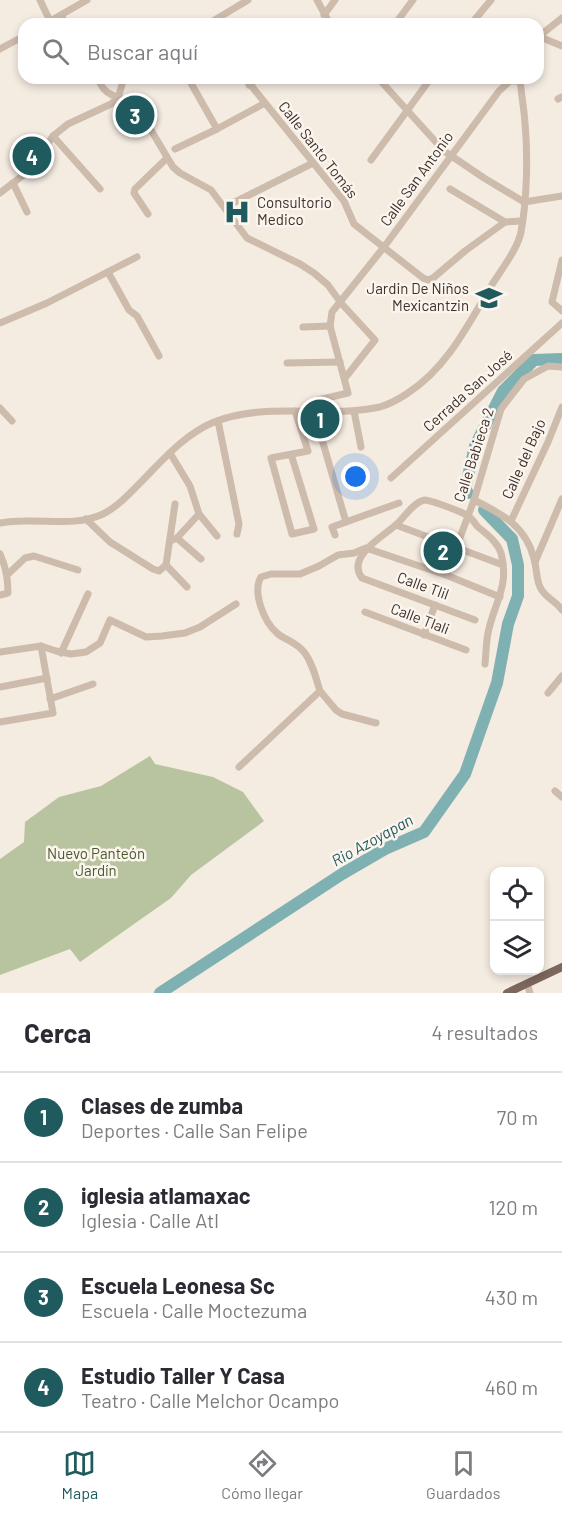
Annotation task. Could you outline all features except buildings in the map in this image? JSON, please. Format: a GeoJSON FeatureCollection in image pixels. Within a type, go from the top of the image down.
{"type":"FeatureCollection","features":[{"type":"Feature","properties":{"kind":"main road"},"geometry":{"type":"LineString","coordinates":[[507,993],[562,968]]}},
{"type":"Feature","properties":{"kind":"street"},"geometry":{"type":"LineString","coordinates":[[40,0],[45,18]]}},
{"type":"Feature","properties":{"kind":"street"},"geometry":{"type":"LineString","coordinates":[[56,18],[87,0]]}},
{"type":"Feature","properties":{"kind":"street"},"geometry":{"type":"LineString","coordinates":[[218,18],[248,0]]}},
{"type":"Feature","properties":{"kind":"street"},"geometry":{"type":"LineString","coordinates":[[317,0],[326,18]]}},
{"type":"Feature","properties":{"kind":"street"},"geometry":{"type":"LineString","coordinates":[[324,15],[335,0]]}},
{"type":"Feature","properties":{"kind":"street"},"geometry":{"type":"LineString","coordinates":[[400,18],[413,0]]}},
{"type":"Feature","properties":{"kind":"street"},"geometry":{"type":"LineString","coordinates":[[476,18],[491,0]]}},
{"type":"Feature","properties":{"kind":"street"},"geometry":{"type":"LineString","coordinates":[[544,32],[562,18]]}},
{"type":"Feature","properties":{"kind":"street"},"geometry":{"type":"LineString","coordinates":[[0,49],[18,39]]}},
{"type":"Feature","properties":{"kind":"street"},"geometry":{"type":"LineString","coordinates":[[544,39],[562,46]]}},
{"type":"Feature","properties":{"kind":"street"},"geometry":{"type":"LineString","coordinates":[[101,84],[112,96],[128,102],[148,125],[167,158],[180,173],[211,190],[247,238],[314,273],[328,285],[341,303],[375,340],[345,378]]}},
{"type":"Feature","properties":{"kind":"street"},"geometry":{"type":"LineString","coordinates":[[0,193],[26,173],[45,150],[52,136],[68,124],[111,104],[118,98],[122,84]]}},
{"type":"Feature","properties":{"kind":"street"},"geometry":{"type":"LineString","coordinates":[[191,84],[217,129]]}},
{"type":"Feature","properties":{"kind":"street","name":"Calle Santo Tomás"},"geometry":{"type":"LineString","coordinates":[[249,84],[344,201],[354,224],[423,278],[428,280],[433,278],[505,222]]}},
{"type":"Feature","properties":{"kind":"street"},"geometry":{"type":"LineString","coordinates":[[383,84],[444,151],[484,178],[524,202],[562,196]]}},
{"type":"Feature","properties":{"kind":"street"},"geometry":{"type":"LineString","coordinates":[[371,160],[427,84]]}},
{"type":"Feature","properties":{"kind":"street","name":"Calle San Antonio"},"geometry":{"type":"LineString","coordinates":[[330,326],[332,312],[384,247],[499,91],[507,84]]}},
{"type":"Feature","properties":{"kind":"street"},"geometry":{"type":"LineString","coordinates":[[0,522],[76,522],[104,513],[116,506],[186,438],[218,421],[260,411],[354,411],[382,406],[396,400],[431,375],[454,347],[521,234],[526,142],[520,84]]}},
{"type":"Feature","properties":{"kind":"street"},"geometry":{"type":"LineString","coordinates":[[175,149],[265,103]]}},
{"type":"Feature","properties":{"kind":"street"},"geometry":{"type":"LineString","coordinates":[[52,136],[100,189]]}},
{"type":"Feature","properties":{"kind":"street"},"geometry":{"type":"LineString","coordinates":[[148,214],[134,193],[135,189],[167,158]]}},
{"type":"Feature","properties":{"kind":"street"},"geometry":{"type":"LineString","coordinates":[[225,207],[313,163]]}},
{"type":"Feature","properties":{"kind":"street"},"geometry":{"type":"LineString","coordinates":[[13,183],[27,212]]}},
{"type":"Feature","properties":{"kind":"street"},"geometry":{"type":"LineString","coordinates":[[450,189],[505,222],[522,221]]}},
{"type":"Feature","properties":{"kind":"street"},"geometry":{"type":"LineString","coordinates":[[0,323],[47,303],[137,257]]}},
{"type":"Feature","properties":{"kind":"street"},"geometry":{"type":"LineString","coordinates":[[562,261],[552,302],[562,311]]}},
{"type":"Feature","properties":{"kind":"street"},"geometry":{"type":"LineString","coordinates":[[108,272],[129,310],[137,316],[159,356]]}},
{"type":"Feature","properties":{"kind":"street","name":"Cerrada San José"},"geometry":{"type":"LineString","coordinates":[[391,478],[562,323]]}},
{"type":"Feature","properties":{"kind":"street"},"geometry":{"type":"LineString","coordinates":[[303,327],[330,326],[345,378],[348,393],[318,400],[314,403],[314,412],[346,522]]}},
{"type":"Feature","properties":{"kind":"street"},"geometry":{"type":"LineString","coordinates":[[287,363],[340,362]]}},
{"type":"Feature","properties":{"kind":"street","name":"Calle Babieca 2"},"geometry":{"type":"LineString","coordinates":[[446,575],[474,500],[501,409],[524,380],[548,366],[562,366]]}},
{"type":"Feature","properties":{"kind":"street","name":"Calle del Bajo"},"geometry":{"type":"LineString","coordinates":[[511,521],[562,407]]}},
{"type":"Feature","properties":{"kind":"street"},"geometry":{"type":"LineString","coordinates":[[0,408],[12,421]]}},
{"type":"Feature","properties":{"kind":"street"},"geometry":{"type":"LineString","coordinates":[[291,454],[314,529],[292,534],[271,459],[291,454],[308,451],[295,411]]}},
{"type":"Feature","properties":{"kind":"street"},"geometry":{"type":"LineString","coordinates":[[354,411],[361,447]]}},
{"type":"Feature","properties":{"kind":"street"},"geometry":{"type":"LineString","coordinates":[[218,421],[239,524],[237,534]]}},
{"type":"Feature","properties":{"kind":"street"},"geometry":{"type":"LineString","coordinates":[[170,453],[190,486],[199,514],[217,536]]}},
{"type":"Feature","properties":{"kind":"street"},"geometry":{"type":"LineString","coordinates":[[535,562],[562,499]]}},
{"type":"Feature","properties":{"kind":"street"},"geometry":{"type":"LineString","coordinates":[[376,723],[342,714],[320,691],[308,657],[303,650],[277,633],[265,616],[258,598],[257,584],[261,577],[271,574],[300,574],[319,567],[339,555],[354,553],[366,548],[396,525],[418,503],[428,500],[468,516],[501,551],[503,584],[488,632],[485,664]]}},
{"type":"Feature","properties":{"kind":"street"},"geometry":{"type":"LineString","coordinates":[[474,500],[511,521],[522,533],[531,548],[540,589],[560,607]]}},
{"type":"Feature","properties":{"kind":"street"},"geometry":{"type":"LineString","coordinates":[[333,531],[346,522],[399,503]]}},
{"type":"Feature","properties":{"kind":"street"},"geometry":{"type":"LineString","coordinates":[[164,568],[175,504]]}},
{"type":"Feature","properties":{"kind":"street"},"geometry":{"type":"LineString","coordinates":[[170,541],[177,538],[199,514]]}},
{"type":"Feature","properties":{"kind":"street"},"geometry":{"type":"LineString","coordinates":[[86,519],[110,542],[156,571],[164,568]]}},
{"type":"Feature","properties":{"kind":"street"},"geometry":{"type":"LineString","coordinates":[[396,525],[503,565]]}},
{"type":"Feature","properties":{"kind":"street"},"geometry":{"type":"LineString","coordinates":[[177,538],[201,559]]}},
{"type":"Feature","properties":{"kind":"street"},"geometry":{"type":"LineString","coordinates":[[366,548],[446,575],[500,597]]}},
{"type":"Feature","properties":{"kind":"street","name":"Calle Tlil"},"geometry":{"type":"LineString","coordinates":[[366,548],[358,566],[362,578],[475,620]]}},
{"type":"Feature","properties":{"kind":"street"},"geometry":{"type":"LineString","coordinates":[[0,554],[6,566],[8,580],[4,594]]}},
{"type":"Feature","properties":{"kind":"street"},"geometry":{"type":"LineString","coordinates":[[7,575],[25,558],[34,556],[78,570]]}},
{"type":"Feature","properties":{"kind":"street"},"geometry":{"type":"LineString","coordinates":[[164,568],[187,587]]}},
{"type":"Feature","properties":{"kind":"street"},"geometry":{"type":"LineString","coordinates":[[61,653],[88,594]]}},
{"type":"Feature","properties":{"kind":"street"},"geometry":{"type":"LineString","coordinates":[[560,607],[562,595]]}},
{"type":"Feature","properties":{"kind":"street"},"geometry":{"type":"LineString","coordinates":[[0,652],[41,646],[61,653],[86,652],[100,643],[110,620],[146,637],[185,633],[237,604]]}},
{"type":"Feature","properties":{"kind":"street"},"geometry":{"type":"LineString","coordinates":[[424,635],[435,605]]}},
{"type":"Feature","properties":{"kind":"street","name":"Calle Tlali"},"geometry":{"type":"LineString","coordinates":[[365,612],[466,650]]}},
{"type":"Feature","properties":{"kind":"street"},"geometry":{"type":"LineString","coordinates":[[0,722],[53,713],[41,646]]}},
{"type":"Feature","properties":{"kind":"street"},"geometry":{"type":"LineString","coordinates":[[548,693],[562,676]]}},
{"type":"Feature","properties":{"kind":"street"},"geometry":{"type":"LineString","coordinates":[[0,687],[47,678]]}},
{"type":"Feature","properties":{"kind":"street"},"geometry":{"type":"LineString","coordinates":[[50,699],[93,684]]}},
{"type":"Feature","properties":{"kind":"street"},"geometry":{"type":"LineString","coordinates":[[239,767],[320,691]]}},
{"type":"Feature","properties":{"kind":"street"},"geometry":{"type":"LineString","coordinates":[[555,791],[562,797]]}},
{"type":"Feature","properties":{"kind":"street"},"geometry":{"type":"LineString","coordinates":[[527,983],[530,993]]}},
{"type":"Feature","properties":{"kind":"green space","name":"Nuevo Panteón Jardín"},"geometry":{"type":"Polygon","coordinates":[[[150,756],[155,764],[213,777],[243,792],[264,821],[191,875],[171,898],[80,962],[70,949],[0,975],[0,859],[24,842],[25,822],[59,797],[101,786],[150,756]]]}},
{"type":"Feature","properties":{"kind":"waterway","name":"Rio Azoyapan"},"geometry":{"type":"LineString","coordinates":[[468,493],[465,489],[475,446],[503,391],[534,360],[562,359]]}},
{"type":"Feature","properties":{"kind":"waterway","name":"Rio Azoyapan"},"geometry":{"type":"LineString","coordinates":[[160,993],[342,874],[385,849],[424,832],[465,774],[497,683],[508,624],[518,596],[518,565],[512,539],[484,510]]}},
{"type":"Feature","properties":{"kind":"place","name":"Escuela Leonesa Sc"},"geometry":{"type":"Point","coordinates":[135,115]}},
{"type":"Feature","properties":{"kind":"place","name":"Estudio Taller Y Casa"},"geometry":{"type":"Point","coordinates":[32,156]}},
{"type":"Feature","properties":{"kind":"place","name":"Consultorio Medico"},"geometry":{"type":"Point","coordinates":[237,212]}},
{"type":"Feature","properties":{"kind":"place","name":"Jardin De Niños Mexicantzin"},"geometry":{"type":"Point","coordinates":[489,298]}},
{"type":"Feature","properties":{"kind":"place","name":"Clases de zumba"},"geometry":{"type":"Point","coordinates":[320,419]}},
{"type":"Feature","properties":{"kind":"place","name":"iglesia atlamaxac"},"geometry":{"type":"Point","coordinates":[443,551]}}]}
